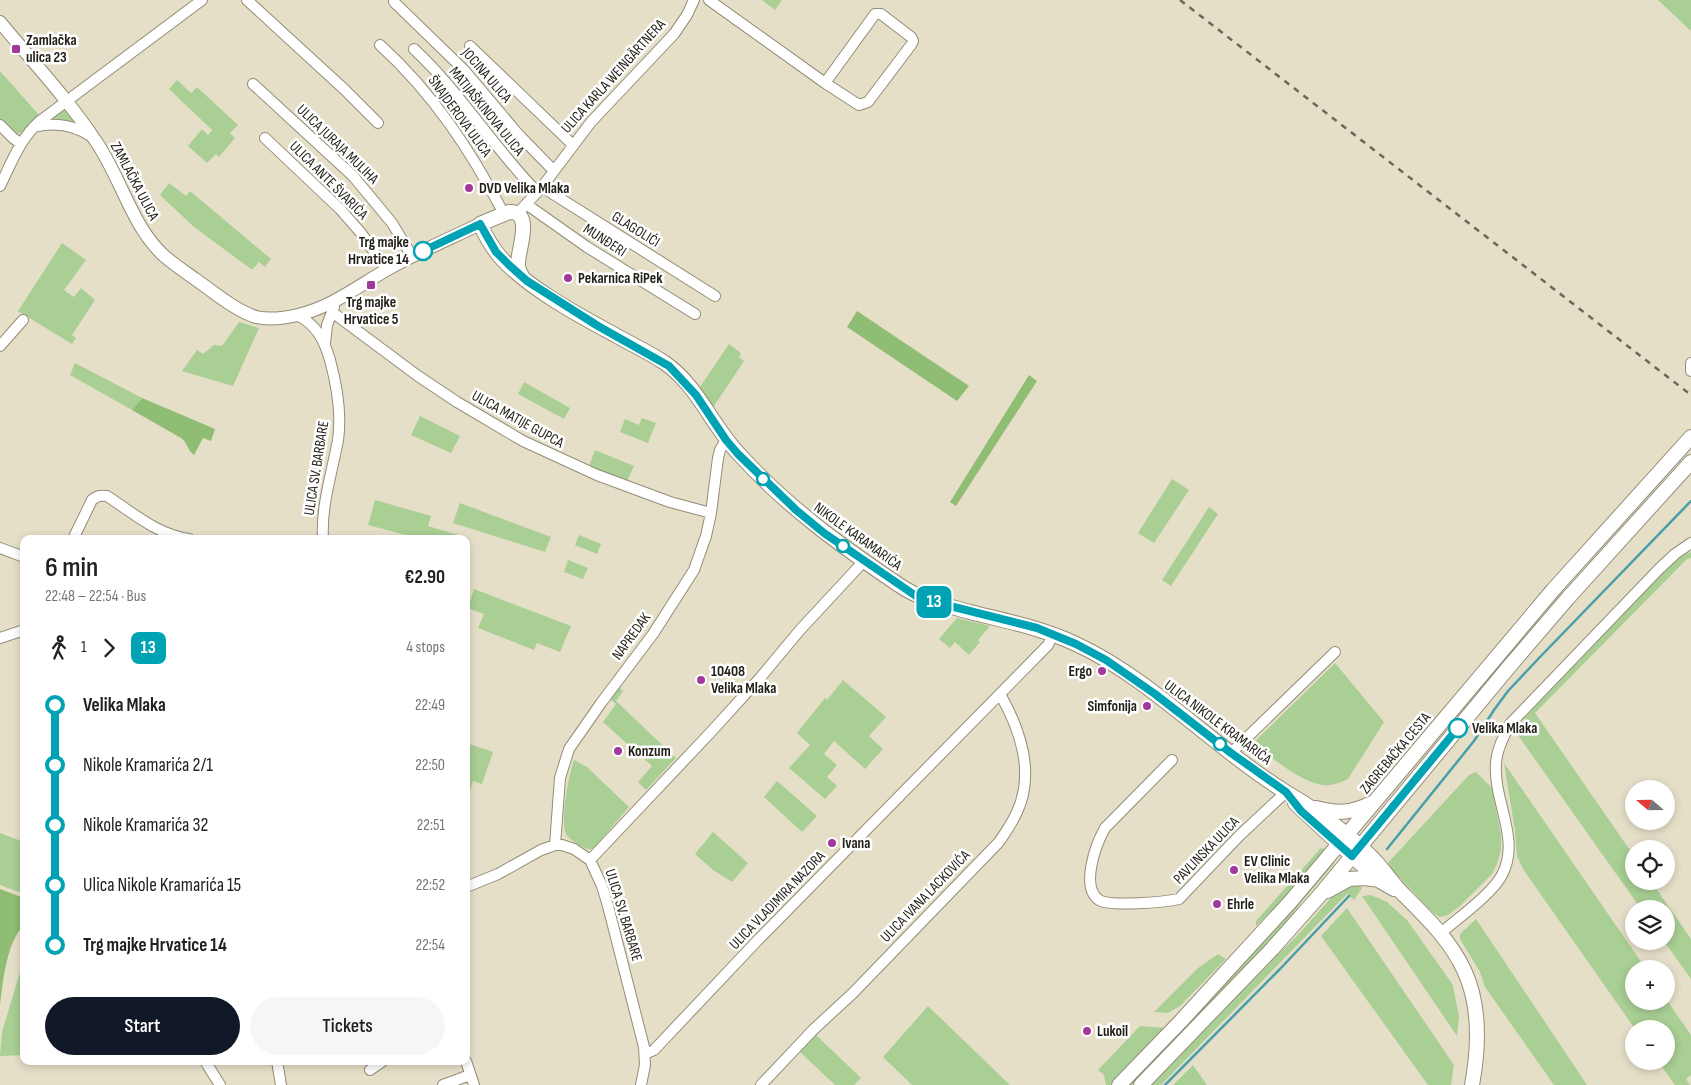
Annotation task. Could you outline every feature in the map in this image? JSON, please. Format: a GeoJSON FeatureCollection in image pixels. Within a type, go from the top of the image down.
{"type":"FeatureCollection","features":[{"type":"Feature","properties":{"kind":"main road"},"geometry":{"type":"LineString","coordinates":[[480,224],[516,210],[521,219],[523,229],[518,264],[522,276]]}},
{"type":"Feature","properties":{"kind":"main road","name":"NIKOLE KARAMARIĆA"},"geometry":{"type":"LineString","coordinates":[[480,224],[496,252],[522,276],[598,326],[669,366],[696,395],[726,440],[738,454],[796,510],[824,533],[908,592],[926,600],[1037,628],[1053,634]]}},
{"type":"Feature","properties":{"kind":"main road","name":"ZAGREBAČKA CESTA"},"geometry":{"type":"LineString","coordinates":[[1119,1085],[1292,901],[1554,590],[1691,437]]}},
{"type":"Feature","properties":{"kind":"main road"},"geometry":{"type":"LineString","coordinates":[[1141,1085],[1273,948],[1320,895],[1526,647],[1691,462]]}},
{"type":"Feature","properties":{"kind":"main road","name":"ULICA NIKOLE KRAMARIĆA"},"geometry":{"type":"LineString","coordinates":[[1053,634],[1094,652],[1129,675],[1231,753],[1286,792],[1310,806],[1343,840]]}},
{"type":"Feature","properties":{"kind":"main road","name":"ULICA NIKOLE KRAMARIĆA"},"geometry":{"type":"LineString","coordinates":[[1286,792],[1301,811],[1343,840]]}},
{"type":"Feature","properties":{"kind":"main road"},"geometry":{"type":"LineString","coordinates":[[1310,806],[1331,812],[1345,812],[1353,811],[1375,801]]}},
{"type":"Feature","properties":{"kind":"main road"},"geometry":{"type":"LineString","coordinates":[[1343,840],[1356,851],[1380,865],[1401,892],[1441,933],[1465,971],[1476,1012],[1478,1049],[1472,1085]]}},
{"type":"Feature","properties":{"kind":"main road"},"geometry":{"type":"LineString","coordinates":[[1356,851],[1380,880],[1401,892]]}},
{"type":"Feature","properties":{"kind":"main road"},"geometry":{"type":"LineString","coordinates":[[1320,895],[1349,879],[1380,880]]}},
{"type":"Feature","properties":{"kind":"street"},"geometry":{"type":"LineString","coordinates":[[0,186],[20,143],[33,128],[66,101],[202,0]]}},
{"type":"Feature","properties":{"kind":"street"},"geometry":{"type":"LineString","coordinates":[[246,0],[345,90],[378,123]]}},
{"type":"Feature","properties":{"kind":"street","name":"ULICA KARLA WEINGÄRTNERA"},"geometry":{"type":"LineString","coordinates":[[516,210],[539,190],[591,122],[674,34],[694,0]]}},
{"type":"Feature","properties":{"kind":"street"},"geometry":{"type":"LineString","coordinates":[[709,0],[825,83],[855,104],[864,105],[873,96],[911,45],[911,37],[881,14],[875,14],[825,83]]}},
{"type":"Feature","properties":{"kind":"street","name":"JOCINA ULICA"},"geometry":{"type":"LineString","coordinates":[[394,2],[464,70],[518,134],[554,171]]}},
{"type":"Feature","properties":{"kind":"street","name":"ZAMLAČKA ULICA"},"geometry":{"type":"LineString","coordinates":[[0,22],[95,139],[106,157],[141,228],[154,246],[173,263],[247,314],[270,318],[298,315],[312,311],[340,299],[412,256],[480,224]]}},
{"type":"Feature","properties":{"kind":"street","name":"ŠNAJDEROVA ULICA"},"geometry":{"type":"LineString","coordinates":[[380,45],[415,79],[479,167],[516,210]]}},
{"type":"Feature","properties":{"kind":"street","name":"JOCINA ULICA"},"geometry":{"type":"LineString","coordinates":[[470,46],[573,145]]}},
{"type":"Feature","properties":{"kind":"street","name":"MATIJAŠKINOVA ULICA"},"geometry":{"type":"LineString","coordinates":[[414,49],[447,84],[503,154],[539,190]]}},
{"type":"Feature","properties":{"kind":"street","name":"ULICA JURAJA MULIHA"},"geometry":{"type":"LineString","coordinates":[[253,84],[353,176],[392,223],[412,256]]}},
{"type":"Feature","properties":{"kind":"street"},"geometry":{"type":"LineString","coordinates":[[33,128],[53,124],[63,125],[82,131],[95,139]]}},
{"type":"Feature","properties":{"kind":"street"},"geometry":{"type":"LineString","coordinates":[[0,125],[20,143]]}},
{"type":"Feature","properties":{"kind":"street","name":"ULICA ANTE ŠVARIĆA"},"geometry":{"type":"LineString","coordinates":[[265,138],[340,209],[361,233],[387,270]]}},
{"type":"Feature","properties":{"kind":"street","name":"GLAGOLIĆI"},"geometry":{"type":"LineString","coordinates":[[539,190],[715,296]]}},
{"type":"Feature","properties":{"kind":"street","name":"MUNĐERI"},"geometry":{"type":"LineString","coordinates":[[516,210],[602,257],[695,314]]}},
{"type":"Feature","properties":{"kind":"street","name":"ULICA SV. BARBARE"},"geometry":{"type":"LineString","coordinates":[[325,344],[326,325],[340,299]]}},
{"type":"Feature","properties":{"kind":"street","name":"ULICA MATIJE GUPCA"},"geometry":{"type":"LineString","coordinates":[[332,312],[418,376],[457,402],[523,441],[597,475],[670,502],[711,513]]}},
{"type":"Feature","properties":{"kind":"street","name":"ULICA SV. BARBARE"},"geometry":{"type":"LineString","coordinates":[[298,315],[315,327],[325,344],[335,376],[340,417],[338,439],[325,499],[322,535]]}},
{"type":"Feature","properties":{"kind":"street"},"geometry":{"type":"LineString","coordinates":[[0,346],[23,320]]}},
{"type":"Feature","properties":{"kind":"street"},"geometry":{"type":"LineString","coordinates":[[1691,363],[1691,370]]}},
{"type":"Feature","properties":{"kind":"street","name":"NAPREDAK"},"geometry":{"type":"LineString","coordinates":[[555,845],[560,778],[569,749],[653,634],[687,583],[702,550],[711,513],[718,458],[726,440]]}},
{"type":"Feature","properties":{"kind":"street"},"geometry":{"type":"LineString","coordinates":[[75,535],[92,500],[96,497],[107,496],[172,535]]}},
{"type":"Feature","properties":{"kind":"street"},"geometry":{"type":"LineString","coordinates":[[1441,933],[1494,886],[1505,868],[1508,852],[1508,835],[1497,785],[1496,761],[1499,748],[1510,724],[1659,569],[1675,554],[1691,543]]}},
{"type":"Feature","properties":{"kind":"street"},"geometry":{"type":"LineString","coordinates":[[0,548],[20,556]]}},
{"type":"Feature","properties":{"kind":"street"},"geometry":{"type":"LineString","coordinates":[[590,860],[710,734],[800,630],[864,561]]}},
{"type":"Feature","properties":{"kind":"street"},"geometry":{"type":"LineString","coordinates":[[0,638],[20,631]]}},
{"type":"Feature","properties":{"kind":"street","name":"ULICA VLADIMIRA NAZORA"},"geometry":{"type":"LineString","coordinates":[[645,1054],[654,1050],[756,942],[1048,645],[1053,634]]}},
{"type":"Feature","properties":{"kind":"street"},"geometry":{"type":"LineString","coordinates":[[1231,753],[1335,652]]}},
{"type":"Feature","properties":{"kind":"street","name":"ULICA IVANA LACKOVIĆA"},"geometry":{"type":"LineString","coordinates":[[761,1085],[999,842],[1010,825],[1018,811],[1022,798],[1024,761],[1018,734],[1000,694]]}},
{"type":"Feature","properties":{"kind":"street","name":"PAVLINSKA ULICA"},"geometry":{"type":"LineString","coordinates":[[1172,760],[1105,828],[1099,838],[1094,858],[1091,885],[1093,894],[1101,901],[1114,904],[1179,899],[1239,836],[1286,792]]}},
{"type":"Feature","properties":{"kind":"street"},"geometry":{"type":"LineString","coordinates":[[470,885],[498,874],[541,850],[555,845]]}},
{"type":"Feature","properties":{"kind":"street","name":"ULICA SV. BARBARE"},"geometry":{"type":"LineString","coordinates":[[555,845],[574,848],[590,860],[602,886],[645,1054],[641,1085]]}},
{"type":"Feature","properties":{"kind":"street"},"geometry":{"type":"LineString","coordinates":[[208,1065],[220,1085]]}},
{"type":"Feature","properties":{"kind":"street"},"geometry":{"type":"LineString","coordinates":[[277,1085],[281,1085],[278,1065]]}},
{"type":"Feature","properties":{"kind":"street"},"geometry":{"type":"LineString","coordinates":[[370,1070],[377,1065]]}},
{"type":"Feature","properties":{"kind":"street"},"geometry":{"type":"LineString","coordinates":[[467,1065],[474,1085]]}},
{"type":"Feature","properties":{"kind":"street"},"geometry":{"type":"LineString","coordinates":[[443,1085],[470,1074]]}},
{"type":"Feature","properties":{"kind":"green space"},"geometry":{"type":"Polygon","coordinates":[[[762,0],[782,0],[775,10],[762,0]]]}},
{"type":"Feature","properties":{"kind":"green space"},"geometry":{"type":"Polygon","coordinates":[[[1658,0],[1691,0],[1691,31],[1658,0]]]}},
{"type":"Feature","properties":{"kind":"green space"},"geometry":{"type":"Polygon","coordinates":[[[0,71],[39,115],[25,130],[19,133],[15,134],[0,121],[0,71]]]}},
{"type":"Feature","properties":{"kind":"green space"},"geometry":{"type":"Polygon","coordinates":[[[177,80],[191,93],[197,87],[238,125],[230,133],[235,138],[219,157],[216,154],[207,163],[188,146],[202,129],[208,135],[212,130],[169,89],[177,80]]]}},
{"type":"Feature","properties":{"kind":"green space"},"geometry":{"type":"Polygon","coordinates":[[[64,107],[76,123],[46,121],[64,107]]]}},
{"type":"Feature","properties":{"kind":"green space"},"geometry":{"type":"Polygon","coordinates":[[[169,183],[186,196],[190,191],[271,259],[265,267],[259,262],[251,269],[194,227],[160,195],[169,183]]]}},
{"type":"Feature","properties":{"kind":"green space"},"geometry":{"type":"Polygon","coordinates":[[[62,243],[86,260],[64,290],[74,297],[81,288],[95,300],[72,335],[76,338],[72,344],[18,311],[62,243]]]}},
{"type":"Feature","properties":{"kind":"green space"},"geometry":{"type":"Polygon","coordinates":[[[857,311],[969,386],[957,401],[847,327],[857,311]]]}},
{"type":"Feature","properties":{"kind":"green space"},"geometry":{"type":"Polygon","coordinates":[[[239,322],[259,328],[233,386],[182,371],[197,350],[203,354],[214,345],[222,346],[239,322]]]}},
{"type":"Feature","properties":{"kind":"green space"},"geometry":{"type":"Polygon","coordinates":[[[729,344],[741,353],[739,357],[744,361],[712,409],[698,390],[729,344]]]}},
{"type":"Feature","properties":{"kind":"green space"},"geometry":{"type":"Polygon","coordinates":[[[75,363],[142,398],[132,410],[70,375],[75,363]]]}},
{"type":"Feature","properties":{"kind":"green space"},"geometry":{"type":"Polygon","coordinates":[[[1029,375],[1037,381],[956,506],[950,502],[1029,375]]]}},
{"type":"Feature","properties":{"kind":"green space"},"geometry":{"type":"Polygon","coordinates":[[[524,382],[570,408],[564,419],[518,394],[524,382]]]}},
{"type":"Feature","properties":{"kind":"green space"},"geometry":{"type":"Polygon","coordinates":[[[142,398],[215,429],[211,441],[203,438],[194,455],[181,438],[132,410],[142,398]]]}},
{"type":"Feature","properties":{"kind":"green space"},"geometry":{"type":"Polygon","coordinates":[[[420,416],[460,436],[451,453],[411,435],[420,416]]]}},
{"type":"Feature","properties":{"kind":"green space"},"geometry":{"type":"Polygon","coordinates":[[[642,418],[656,423],[648,443],[620,432],[625,419],[639,425],[642,418]]]}},
{"type":"Feature","properties":{"kind":"green space"},"geometry":{"type":"Polygon","coordinates":[[[595,450],[634,466],[626,484],[588,469],[595,450]]]}},
{"type":"Feature","properties":{"kind":"green space"},"geometry":{"type":"Polygon","coordinates":[[[1172,479],[1189,490],[1154,543],[1138,533],[1172,479]]]}},
{"type":"Feature","properties":{"kind":"green space"},"geometry":{"type":"Polygon","coordinates":[[[375,500],[431,516],[428,526],[458,535],[406,535],[368,525],[375,500]]]}},
{"type":"Feature","properties":{"kind":"green space"},"geometry":{"type":"Polygon","coordinates":[[[460,503],[551,537],[545,552],[453,523],[460,503]]]}},
{"type":"Feature","properties":{"kind":"green space"},"geometry":{"type":"Polygon","coordinates":[[[1209,507],[1218,514],[1171,586],[1162,580],[1209,507]]]}},
{"type":"Feature","properties":{"kind":"green space"},"geometry":{"type":"Polygon","coordinates":[[[579,535],[601,544],[597,554],[575,545],[579,535]]]}},
{"type":"Feature","properties":{"kind":"green space"},"geometry":{"type":"Polygon","coordinates":[[[1691,552],[1691,558],[1687,559],[1535,713],[1625,843],[1625,886],[1515,731],[1532,708],[1668,568],[1683,555],[1691,552]]]}},
{"type":"Feature","properties":{"kind":"green space"},"geometry":{"type":"Polygon","coordinates":[[[568,560],[588,568],[583,579],[564,572],[568,560]]]}},
{"type":"Feature","properties":{"kind":"green space"},"geometry":{"type":"Polygon","coordinates":[[[474,589],[571,626],[560,652],[537,643],[534,650],[478,628],[484,614],[470,609],[474,589]]]}},
{"type":"Feature","properties":{"kind":"green space"},"geometry":{"type":"Polygon","coordinates":[[[957,618],[990,626],[978,640],[980,642],[969,655],[955,642],[950,648],[939,639],[957,618]]]}},
{"type":"Feature","properties":{"kind":"green space"},"geometry":{"type":"Polygon","coordinates":[[[1335,663],[1384,722],[1348,779],[1333,785],[1321,785],[1300,777],[1253,743],[1335,663]]]}},
{"type":"Feature","properties":{"kind":"green space"},"geometry":{"type":"Polygon","coordinates":[[[843,680],[886,717],[869,736],[883,749],[865,769],[834,741],[824,754],[837,765],[827,777],[837,786],[825,799],[789,768],[810,745],[797,733],[825,698],[827,700],[843,680]]]}},
{"type":"Feature","properties":{"kind":"green space"},"geometry":{"type":"Polygon","coordinates":[[[618,686],[623,691],[616,701],[676,758],[646,790],[638,782],[652,766],[603,722],[616,704],[609,698],[618,686]]]}},
{"type":"Feature","properties":{"kind":"green space"},"geometry":{"type":"Polygon","coordinates":[[[470,744],[493,752],[482,784],[473,781],[470,791],[470,744]]]}},
{"type":"Feature","properties":{"kind":"green space"},"geometry":{"type":"Polygon","coordinates":[[[574,760],[587,767],[629,807],[592,849],[577,844],[566,834],[564,828],[566,797],[574,760]]]}},
{"type":"Feature","properties":{"kind":"green space"},"geometry":{"type":"Polygon","coordinates":[[[1504,763],[1625,939],[1625,950],[1633,950],[1640,960],[1625,960],[1625,1010],[1674,1010],[1691,1035],[1691,1075],[1686,1079],[1690,1085],[1675,1085],[1664,1070],[1675,1070],[1675,1020],[1629,1020],[1523,869],[1517,856],[1504,763]]]}},
{"type":"Feature","properties":{"kind":"green space"},"geometry":{"type":"Polygon","coordinates":[[[1476,772],[1492,788],[1501,836],[1501,850],[1492,874],[1460,906],[1448,915],[1440,917],[1433,913],[1387,864],[1469,775],[1476,772]]]}},
{"type":"Feature","properties":{"kind":"green space"},"geometry":{"type":"Polygon","coordinates":[[[777,781],[817,816],[802,832],[764,797],[777,781]]]}},
{"type":"Feature","properties":{"kind":"green space"},"geometry":{"type":"Polygon","coordinates":[[[713,832],[748,863],[732,882],[713,870],[695,854],[713,832]]]}},
{"type":"Feature","properties":{"kind":"green space"},"geometry":{"type":"Polygon","coordinates":[[[0,833],[20,840],[20,892],[0,885],[0,833]]]}},
{"type":"Feature","properties":{"kind":"green space"},"geometry":{"type":"Polygon","coordinates":[[[1324,848],[1322,854],[1286,897],[1256,926],[1256,921],[1324,848]]]}},
{"type":"Feature","properties":{"kind":"green space"},"geometry":{"type":"Polygon","coordinates":[[[1332,862],[1334,864],[1273,939],[1134,1085],[1126,1085],[1332,862]]]}},
{"type":"Feature","properties":{"kind":"green space"},"geometry":{"type":"Polygon","coordinates":[[[1355,882],[1362,888],[1354,900],[1347,894],[1161,1085],[1147,1085],[1297,936],[1337,891],[1355,882]]]}},
{"type":"Feature","properties":{"kind":"green space"},"geometry":{"type":"Polygon","coordinates":[[[0,889],[20,896],[20,930],[13,941],[6,963],[0,1006],[0,889]]]}},
{"type":"Feature","properties":{"kind":"green space"},"geometry":{"type":"Polygon","coordinates":[[[1628,890],[1657,890],[1664,900],[1635,900],[1628,890]]]}},
{"type":"Feature","properties":{"kind":"green space"},"geometry":{"type":"Polygon","coordinates":[[[1371,895],[1387,902],[1407,920],[1453,985],[1459,1017],[1457,1036],[1362,896],[1371,895]]]}},
{"type":"Feature","properties":{"kind":"green space"},"geometry":{"type":"Polygon","coordinates":[[[1347,908],[1454,1065],[1451,1085],[1428,1085],[1321,936],[1347,908]]]}},
{"type":"Feature","properties":{"kind":"green space"},"geometry":{"type":"Polygon","coordinates":[[[1675,916],[1691,939],[1691,979],[1670,950],[1675,950],[1675,916]]]}},
{"type":"Feature","properties":{"kind":"green space"},"geometry":{"type":"Polygon","coordinates":[[[1476,919],[1587,1085],[1554,1085],[1485,987],[1480,972],[1460,939],[1460,934],[1476,919]]]}},
{"type":"Feature","properties":{"kind":"green space"},"geometry":{"type":"Polygon","coordinates":[[[1218,954],[1226,959],[1180,1006],[1168,1013],[1154,1012],[1198,968],[1218,954]]]}},
{"type":"Feature","properties":{"kind":"green space"},"geometry":{"type":"Polygon","coordinates":[[[20,972],[20,1055],[0,1056],[2,1032],[20,972]]]}},
{"type":"Feature","properties":{"kind":"green space"},"geometry":{"type":"Polygon","coordinates":[[[928,1006],[1010,1085],[912,1085],[883,1057],[928,1006]]]}},
{"type":"Feature","properties":{"kind":"green space"},"geometry":{"type":"Polygon","coordinates":[[[1140,1026],[1166,1028],[1110,1085],[1106,1085],[1104,1075],[1098,1070],[1140,1026]]]}},
{"type":"Feature","properties":{"kind":"green space"},"geometry":{"type":"Polygon","coordinates":[[[816,1035],[861,1078],[854,1085],[835,1085],[800,1052],[816,1035]]]}},
{"type":"Feature","properties":{"kind":"green space"},"geometry":{"type":"Polygon","coordinates":[[[1193,1065],[1207,1085],[1173,1085],[1193,1065]]]}},
{"type":"Feature","properties":{"kind":"waterway"},"geometry":{"type":"LineString","coordinates":[[1387,849],[1474,741],[1508,691],[1691,501]]}},
{"type":"Feature","properties":{"kind":"waterway"},"geometry":{"type":"LineString","coordinates":[[1165,1085],[1349,896]]}},
{"type":"Feature","properties":{"kind":"railway"},"geometry":{"type":"LineString","coordinates":[[1180,0],[1691,395]]}},
{"type":"Feature","properties":{"kind":"bus line","name":"13"},"geometry":{"type":"LineString","coordinates":[[423,251],[480,224],[496,252],[527,281],[569,309],[669,366],[689,386],[726,440],[738,454],[796,510],[824,533],[916,596],[1037,628],[1094,652],[1129,675],[1231,753],[1286,792],[1301,811],[1352,856],[1458,728]]}},
{"type":"Feature","properties":{"kind":"place","name":"Zamlačka ulica 23"},"geometry":{"type":"Point","coordinates":[16,49]}},
{"type":"Feature","properties":{"kind":"place","name":"DVD Velika Mlaka"},"geometry":{"type":"Point","coordinates":[469,188]}},
{"type":"Feature","properties":{"kind":"place","name":"Trg majke Hrvatice 14"},"geometry":{"type":"Point","coordinates":[423,251]}},
{"type":"Feature","properties":{"kind":"place","name":"Pekarnica RiPek"},"geometry":{"type":"Point","coordinates":[568,278]}},
{"type":"Feature","properties":{"kind":"place","name":"Trg majke Hrvatice 5"},"geometry":{"type":"Point","coordinates":[371,285]}},
{"type":"Feature","properties":{"kind":"place","name":"Ergo"},"geometry":{"type":"Point","coordinates":[1102,671]}},
{"type":"Feature","properties":{"kind":"place","name":"10408 Velika Mlaka"},"geometry":{"type":"Point","coordinates":[701,680]}},
{"type":"Feature","properties":{"kind":"place","name":"Simfonija"},"geometry":{"type":"Point","coordinates":[1147,706]}},
{"type":"Feature","properties":{"kind":"place","name":"Velika Mlaka"},"geometry":{"type":"Point","coordinates":[1458,728]}},
{"type":"Feature","properties":{"kind":"place","name":"Konzum"},"geometry":{"type":"Point","coordinates":[618,751]}},
{"type":"Feature","properties":{"kind":"place","name":"Ivana"},"geometry":{"type":"Point","coordinates":[832,843]}},
{"type":"Feature","properties":{"kind":"place","name":"EV Clinic Velika Mlaka"},"geometry":{"type":"Point","coordinates":[1234,870]}},
{"type":"Feature","properties":{"kind":"place","name":"Ehrle"},"geometry":{"type":"Point","coordinates":[1217,904]}},
{"type":"Feature","properties":{"kind":"place","name":"Lukoil"},"geometry":{"type":"Point","coordinates":[1087,1031]}}]}
